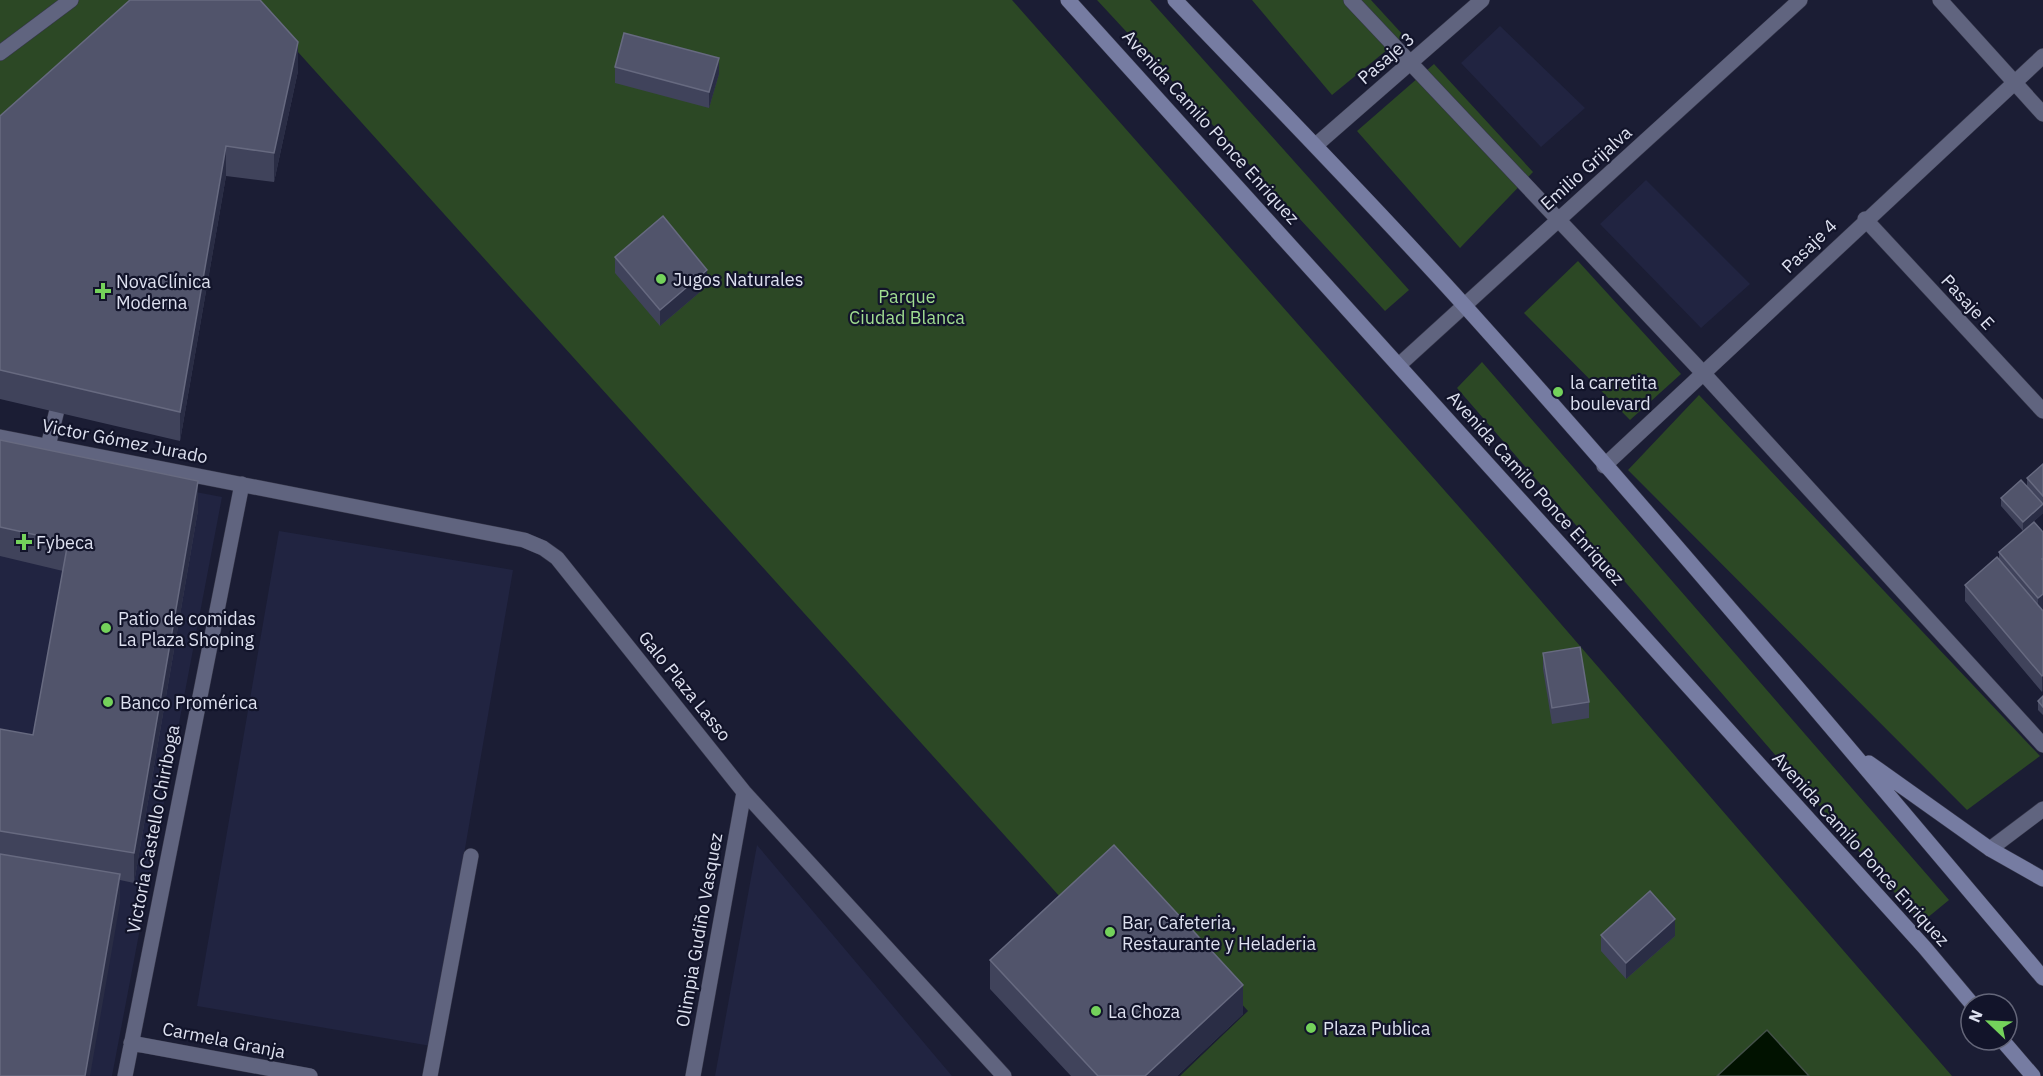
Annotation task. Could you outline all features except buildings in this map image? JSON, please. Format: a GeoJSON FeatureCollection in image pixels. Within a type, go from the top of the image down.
{"type":"FeatureCollection","features":[{"type":"Feature","properties":{"kind":"main road","name":"Avenida Camilo Ponce Enriquez"},"geometry":{"type":"LineString","coordinates":[[1068,0],[1918,939],[1962,992]]}},
{"type":"Feature","properties":{"kind":"main road"},"geometry":{"type":"LineString","coordinates":[[1175,0],[1316,145],[1465,305],[1852,752],[2043,978]]}},
{"type":"Feature","properties":{"kind":"main road"},"geometry":{"type":"LineString","coordinates":[[1852,752],[1990,849],[2043,879]]}},
{"type":"Feature","properties":{"kind":"main road"},"geometry":{"type":"LineString","coordinates":[[2012,1052],[2033,1076]]}},
{"type":"Feature","properties":{"kind":"street"},"geometry":{"type":"LineString","coordinates":[[0,53],[71,0]]}},
{"type":"Feature","properties":{"kind":"street"},"geometry":{"type":"LineString","coordinates":[[1351,0],[1704,374],[2043,746]]}},
{"type":"Feature","properties":{"kind":"street","name":"Pasaje 3"},"geometry":{"type":"LineString","coordinates":[[1316,145],[1482,0]]}},
{"type":"Feature","properties":{"kind":"street","name":"Emilio Grijalva"},"geometry":{"type":"LineString","coordinates":[[1399,365],[1800,0]]}},
{"type":"Feature","properties":{"kind":"street"},"geometry":{"type":"LineString","coordinates":[[1940,0],[2043,114]]}},
{"type":"Feature","properties":{"kind":"street","name":"Pasaje 4"},"geometry":{"type":"LineString","coordinates":[[1604,466],[1704,374],[1865,219],[2043,56]]}},
{"type":"Feature","properties":{"kind":"street","name":"Pasaje E"},"geometry":{"type":"LineString","coordinates":[[1865,219],[2043,411]]}},
{"type":"Feature","properties":{"kind":"street"},"geometry":{"type":"LineString","coordinates":[[48,446],[66,377]]}},
{"type":"Feature","properties":{"kind":"street","name":"Victor Gómez Jurado"},"geometry":{"type":"LineString","coordinates":[[0,437],[242,483]]}},
{"type":"Feature","properties":{"kind":"street","name":"Galo Plaza Lasso"},"geometry":{"type":"LineString","coordinates":[[242,483],[524,540],[543,548],[557,558],[744,792],[1004,1076]]}},
{"type":"Feature","properties":{"kind":"street","name":"Victoria Castello Chiriboga"},"geometry":{"type":"LineString","coordinates":[[125,1076],[242,483]]}},
{"type":"Feature","properties":{"kind":"street","name":"Olimpia Gudiño Vasquez"},"geometry":{"type":"LineString","coordinates":[[693,1076],[744,792]]}},
{"type":"Feature","properties":{"kind":"street"},"geometry":{"type":"LineString","coordinates":[[1990,849],[2043,809]]}},
{"type":"Feature","properties":{"kind":"street"},"geometry":{"type":"LineString","coordinates":[[430,1076],[471,856]]}},
{"type":"Feature","properties":{"kind":"street","name":"Carmela Granja"},"geometry":{"type":"LineString","coordinates":[[131,1043],[310,1076]]}},
{"type":"Feature","properties":{"kind":"shaded area"},"geometry":{"type":"Polygon","coordinates":[[[1500,26],[1585,108],[1541,147],[1461,63],[1500,26]]]}},
{"type":"Feature","properties":{"kind":"shaded area"},"geometry":{"type":"Polygon","coordinates":[[[1646,180],[1750,284],[1701,328],[1600,224],[1646,180]]]}},
{"type":"Feature","properties":{"kind":"shaded area"},"geometry":{"type":"Polygon","coordinates":[[[0,455],[222,497],[112,1076],[0,1076],[0,455]]]}},
{"type":"Feature","properties":{"kind":"shaded area"},"geometry":{"type":"Polygon","coordinates":[[[279,531],[513,570],[431,1046],[197,1006],[279,531]]]}},
{"type":"Feature","properties":{"kind":"shaded area"},"geometry":{"type":"Polygon","coordinates":[[[757,845],[952,1076],[715,1076],[757,845]]]}},
{"type":"Feature","properties":{"kind":"shaded area"},"geometry":{"type":"Polygon","coordinates":[[[1767,1030],[1809,1076],[1717,1076],[1767,1030]]]}},
{"type":"Feature","properties":{"kind":"green space"},"geometry":{"type":"Polygon","coordinates":[[[0,0],[143,0],[0,125],[0,0]]]}},
{"type":"Feature","properties":{"kind":"green space","name":"Parque Ciudad Blanca"},"geometry":{"type":"Polygon","coordinates":[[[251,0],[1012,0],[1490,542],[1952,1076],[1180,1076],[1248,1011],[1110,857],[1061,898],[251,0]]]}},
{"type":"Feature","properties":{"kind":"green space"},"geometry":{"type":"Polygon","coordinates":[[[1097,0],[1150,0],[1409,290],[1385,311],[1097,0]]]}},
{"type":"Feature","properties":{"kind":"green space"},"geometry":{"type":"Polygon","coordinates":[[[1252,0],[1371,0],[1404,36],[1332,95],[1252,0]]]}},
{"type":"Feature","properties":{"kind":"green space"},"geometry":{"type":"Polygon","coordinates":[[[1434,64],[1533,172],[1460,248],[1357,131],[1434,64]]]}},
{"type":"Feature","properties":{"kind":"green space"},"geometry":{"type":"Polygon","coordinates":[[[1578,261],[1681,374],[1630,420],[1524,313],[1578,261]]]}},
{"type":"Feature","properties":{"kind":"green space"},"geometry":{"type":"Polygon","coordinates":[[[1482,362],[1949,900],[1921,923],[1457,388],[1482,362]]]}},
{"type":"Feature","properties":{"kind":"green space"},"geometry":{"type":"Polygon","coordinates":[[[1699,395],[2040,756],[1967,810],[1628,470],[1699,395]]]}},
{"type":"Feature","properties":{"kind":"place","name":"Jugos Naturales"},"geometry":{"type":"Point","coordinates":[661,279]}},
{"type":"Feature","properties":{"kind":"place","name":"NovaClínica Moderna"},"geometry":{"type":"Point","coordinates":[103,291]}},
{"type":"Feature","properties":{"kind":"place","name":"la carretita boulevard"},"geometry":{"type":"Point","coordinates":[1558,392]}},
{"type":"Feature","properties":{"kind":"place","name":"Fybeca"},"geometry":{"type":"Point","coordinates":[24,542]}},
{"type":"Feature","properties":{"kind":"place","name":"Patio de comidas La Plaza Shoping"},"geometry":{"type":"Point","coordinates":[106,628]}},
{"type":"Feature","properties":{"kind":"place","name":"Banco Promérica"},"geometry":{"type":"Point","coordinates":[108,702]}},
{"type":"Feature","properties":{"kind":"place","name":"Bar, Cafeteria, Restaurante y Heladeria"},"geometry":{"type":"Point","coordinates":[1110,932]}},
{"type":"Feature","properties":{"kind":"place","name":"La Choza"},"geometry":{"type":"Point","coordinates":[1096,1011]}},
{"type":"Feature","properties":{"kind":"place","name":"Plaza Publica"},"geometry":{"type":"Point","coordinates":[1311,1028]}}]}
